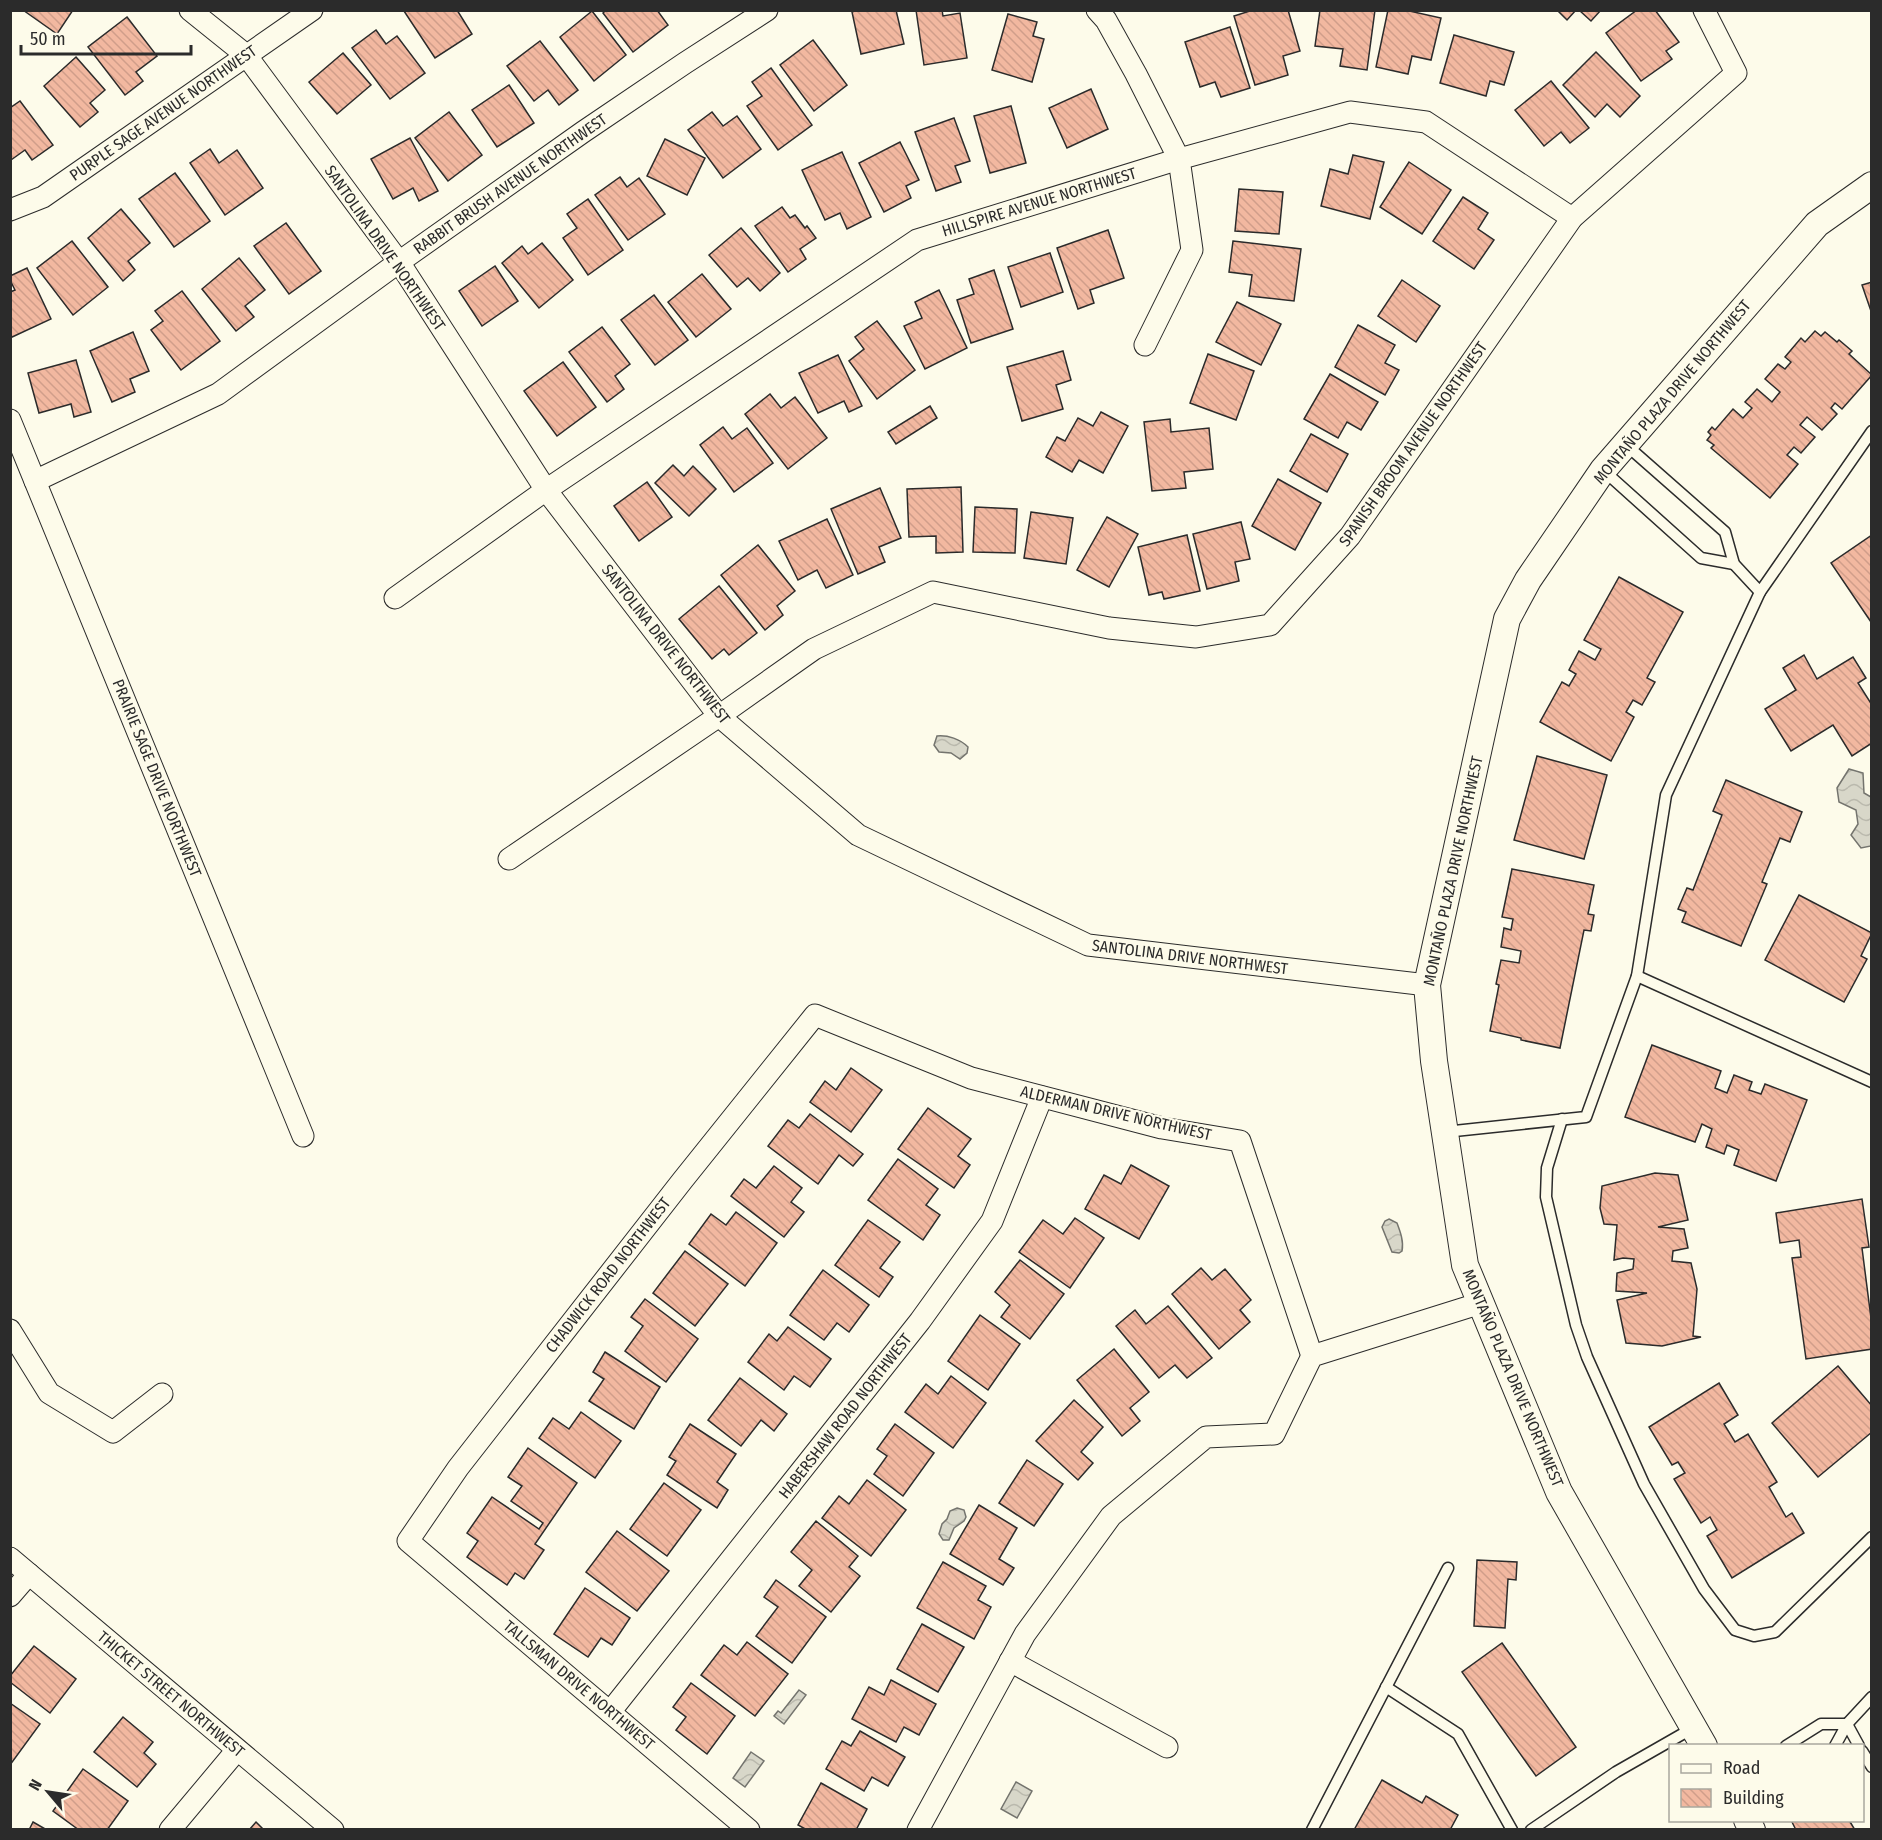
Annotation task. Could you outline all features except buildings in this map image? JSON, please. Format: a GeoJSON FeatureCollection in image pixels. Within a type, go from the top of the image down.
{"type":"FeatureCollection","features":[{"type":"Feature","properties":{"kind":"street","name":"SANTOLINA DRIVE NORTHWEST"},"geometry":{"type":"LineString","coordinates":[[190,10],[246,55],[399,262],[546,490],[719,716],[858,835],[1088,945],[1426,985]]}},
{"type":"Feature","properties":{"kind":"street","name":"PURPLE SAGE AVENUE NORTHWEST"},"geometry":{"type":"LineString","coordinates":[[10,210],[43,197],[312,10]]}},
{"type":"Feature","properties":{"kind":"street","name":"RABBIT BRUSH AVENUE NORTHWEST"},"geometry":{"type":"LineString","coordinates":[[35,482],[219,394],[399,262],[583,132],[767,10]]}},
{"type":"Feature","properties":{"kind":"street"},"geometry":{"type":"LineString","coordinates":[[1097,10],[1106,20],[1136,74],[1179,159],[1192,250],[1145,345]]}},
{"type":"Feature","properties":{"kind":"street","name":"SPANISH BROOM AVENUE NORTHWEST"},"geometry":{"type":"LineString","coordinates":[[509,859],[814,649],[933,592],[1109,628],[1196,637],[1270,625],[1350,536],[1572,218],[1736,73],[1704,10]]}},
{"type":"Feature","properties":{"kind":"street","name":"HILLSPIRE AVENUE NORTHWEST"},"geometry":{"type":"LineString","coordinates":[[395,598],[546,490],[917,240],[1179,159],[1350,112],[1426,122],[1572,218]]}},
{"type":"Feature","properties":{"kind":"street","name":"MONTAÑO PLAZA DRIVE NORTHWEST"},"geometry":{"type":"LineString","coordinates":[[1699,1737],[1559,1492],[1465,1265],[1434,1061],[1426,985],[1507,619],[1528,580],[1603,470],[1625,444],[1817,224],[1872,185]]}},
{"type":"Feature","properties":{"kind":"street","name":"PRAIRIE SAGE DRIVE NORTHWEST"},"geometry":{"type":"LineString","coordinates":[[10,420],[303,1136]]}},
{"type":"Feature","properties":{"kind":"street","name":"ALDERMAN DRIVE NORTHWEST"},"geometry":{"type":"LineString","coordinates":[[815,1015],[972,1078],[1162,1128],[1240,1141],[1312,1356]]}},
{"type":"Feature","properties":{"kind":"street","name":"CHADWICK ROAD NORTHWEST"},"geometry":{"type":"LineString","coordinates":[[408,1541],[465,1459],[815,1015]]}},
{"type":"Feature","properties":{"kind":"street","name":"HABERSHAW ROAD NORTHWEST"},"geometry":{"type":"LineString","coordinates":[[610,1712],[920,1321],[992,1221],[1041,1096]]}},
{"type":"Feature","properties":{"kind":"street"},"geometry":{"type":"LineString","coordinates":[[918,1830],[1025,1634],[1111,1516],[1206,1437],[1274,1434],[1312,1356],[1481,1303]]}},
{"type":"Feature","properties":{"kind":"street"},"geometry":{"type":"LineString","coordinates":[[10,1330],[49,1393],[113,1432],[162,1394]]}},
{"type":"Feature","properties":{"kind":"street","name":"TALLSMAN DRIVE NORTHWEST"},"geometry":{"type":"LineString","coordinates":[[408,1541],[750,1830]]}},
{"type":"Feature","properties":{"kind":"street","name":"THICKET STREET NORTHWEST"},"geometry":{"type":"LineString","coordinates":[[10,1558],[333,1830]]}},
{"type":"Feature","properties":{"kind":"street"},"geometry":{"type":"LineString","coordinates":[[10,1596],[29,1574]]}},
{"type":"Feature","properties":{"kind":"street"},"geometry":{"type":"LineString","coordinates":[[1010,1661],[1167,1747]]}},
{"type":"Feature","properties":{"kind":"street"},"geometry":{"type":"LineString","coordinates":[[170,1830],[237,1750]]}},
{"type":"Feature","properties":{"kind":"lane"},"geometry":{"type":"LineString","coordinates":[[1445,1132],[1586,1117],[1637,976],[1666,795],[1760,592],[1872,431]]}},
{"type":"Feature","properties":{"kind":"lane"},"geometry":{"type":"LineString","coordinates":[[1625,444],[1725,532],[1734,564],[1760,592]]}},
{"type":"Feature","properties":{"kind":"lane"},"geometry":{"type":"LineString","coordinates":[[1603,470],[1701,558],[1734,564]]}},
{"type":"Feature","properties":{"kind":"lane"},"geometry":{"type":"LineString","coordinates":[[1637,976],[1872,1082]]}},
{"type":"Feature","properties":{"kind":"lane"},"geometry":{"type":"LineString","coordinates":[[1562,1119],[1546,1168],[1546,1197],[1576,1325],[1587,1357],[1640,1475],[1704,1589],[1735,1630],[1754,1636],[1775,1632],[1872,1537]]}},
{"type":"Feature","properties":{"kind":"lane"},"geometry":{"type":"LineString","coordinates":[[1312,1830],[1448,1568]]}},
{"type":"Feature","properties":{"kind":"lane"},"geometry":{"type":"LineString","coordinates":[[1386,1687],[1458,1734],[1512,1830]]}},
{"type":"Feature","properties":{"kind":"lane"},"geometry":{"type":"LineString","coordinates":[[1836,1744],[1847,1724],[1872,1697]]}},
{"type":"Feature","properties":{"kind":"lane"},"geometry":{"type":"LineString","coordinates":[[1789,1744],[1821,1724],[1847,1724]]}},
{"type":"Feature","properties":{"kind":"lane"},"geometry":{"type":"LineString","coordinates":[[1847,1724],[1858,1744]]}},
{"type":"Feature","properties":{"kind":"lane"},"geometry":{"type":"LineString","coordinates":[[1682,1744],[1699,1737]]}},
{"type":"Feature","properties":{"kind":"lane"},"geometry":{"type":"LineString","coordinates":[[1531,1830],[1616,1772],[1669,1750]]}},
{"type":"Feature","properties":{"kind":"lane"},"geometry":{"type":"LineString","coordinates":[[1864,1753],[1872,1767]]}},
{"type":"Feature","properties":{"kind":"water"},"geometry":{"type":"Polygon","coordinates":[[[937,736],[958,740],[968,747],[967,753],[960,759],[951,753],[939,752],[934,745],[937,736]]]}},
{"type":"Feature","properties":{"kind":"water"},"geometry":{"type":"Polygon","coordinates":[[[1849,769],[1863,773],[1864,793],[1871,797],[1871,846],[1861,848],[1851,835],[1858,824],[1856,810],[1839,802],[1837,788],[1849,769]]]}},
{"type":"Feature","properties":{"kind":"water"},"geometry":{"type":"Polygon","coordinates":[[[1389,1219],[1397,1223],[1400,1233],[1402,1251],[1399,1253],[1392,1252],[1382,1227],[1389,1219]]]}},
{"type":"Feature","properties":{"kind":"water"},"geometry":{"type":"Polygon","coordinates":[[[957,1508],[964,1510],[966,1517],[954,1528],[949,1540],[943,1540],[939,1534],[942,1524],[950,1511],[957,1508]]]}},
{"type":"Feature","properties":{"kind":"water"},"geometry":{"type":"Polygon","coordinates":[[[799,1690],[806,1695],[784,1724],[774,1716],[778,1711],[781,1713],[799,1690]]]}},
{"type":"Feature","properties":{"kind":"water"},"geometry":{"type":"Polygon","coordinates":[[[751,1752],[764,1761],[745,1787],[733,1778],[751,1752]]]}},
{"type":"Feature","properties":{"kind":"water"},"geometry":{"type":"Polygon","coordinates":[[[1016,1782],[1032,1791],[1017,1818],[1001,1809],[1016,1782]]]}}]}
